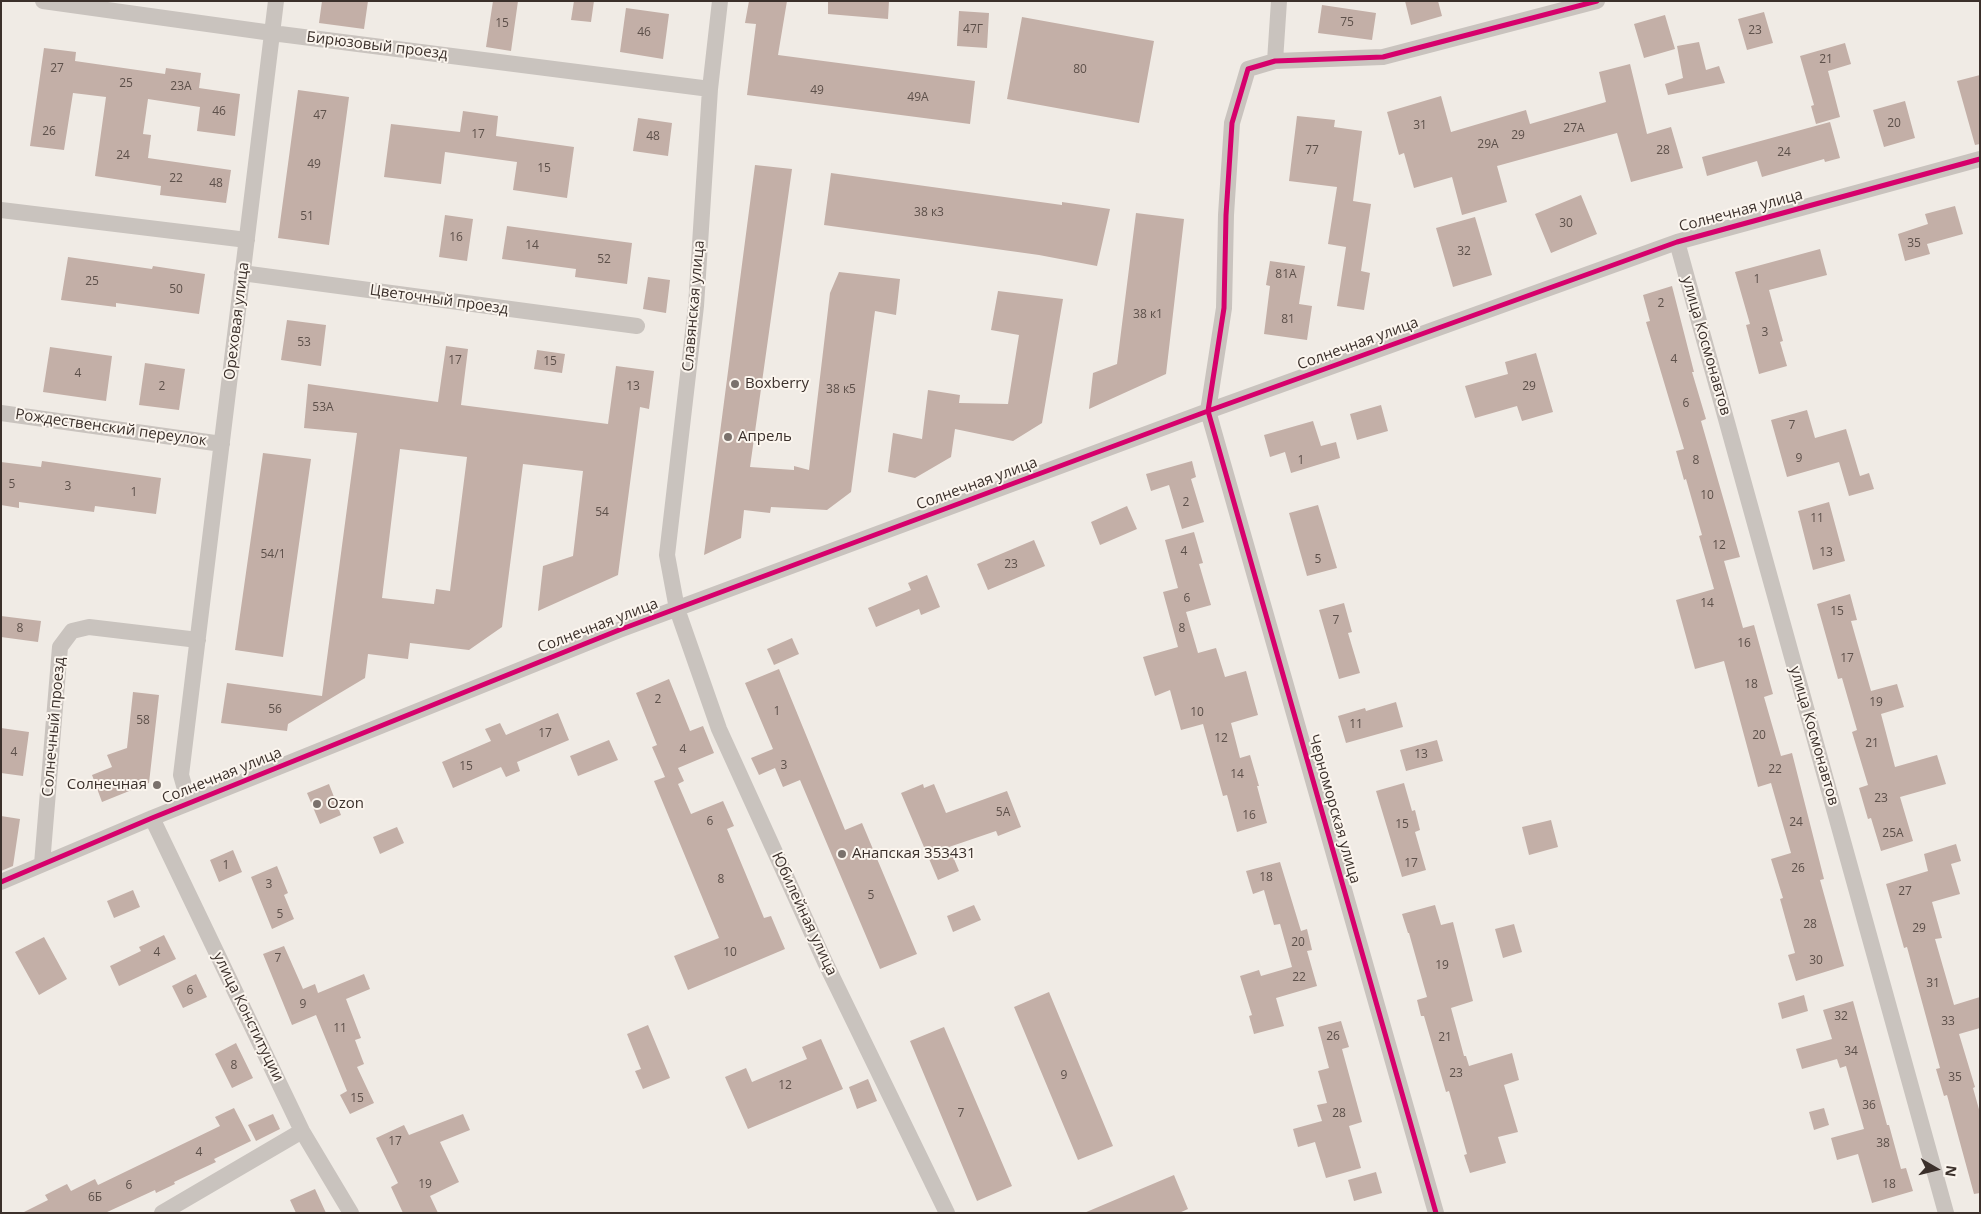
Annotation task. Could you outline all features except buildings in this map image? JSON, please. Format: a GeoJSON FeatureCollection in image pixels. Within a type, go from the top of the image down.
{"type":"FeatureCollection","features":[{"type":"Feature","properties":{"kind":"street","name":"Бирюзовый проезд"},"geometry":{"type":"LineString","coordinates":[[43,1],[272,33],[710,89]]}},
{"type":"Feature","properties":{"kind":"street","name":"Ореховая улица"},"geometry":{"type":"LineString","coordinates":[[188,803],[181,775],[276,1]]}},
{"type":"Feature","properties":{"kind":"street","name":"Славянская улица"},"geometry":{"type":"LineString","coordinates":[[677,609],[667,555],[696,306],[710,89],[720,1]]}},
{"type":"Feature","properties":{"kind":"street"},"geometry":{"type":"LineString","coordinates":[[1275,61],[1279,1]]}},
{"type":"Feature","properties":{"kind":"street"},"geometry":{"type":"LineString","coordinates":[[1208,411],[1224,308],[1226,215],[1232,123],[1248,68],[1275,61],[1383,57],[1597,1]]}},
{"type":"Feature","properties":{"kind":"street","name":"Солнечная улица"},"geometry":{"type":"LineString","coordinates":[[1,882],[188,803],[677,609],[1208,411],[1677,242],[1980,159]]}},
{"type":"Feature","properties":{"kind":"street"},"geometry":{"type":"LineString","coordinates":[[1,210],[247,240]]}},
{"type":"Feature","properties":{"kind":"street","name":"улица Космонавтов"},"geometry":{"type":"LineString","coordinates":[[1677,242],[1946,1213]]}},
{"type":"Feature","properties":{"kind":"street","name":"Цветочный проезд"},"geometry":{"type":"LineString","coordinates":[[242,274],[636,326]]}},
{"type":"Feature","properties":{"kind":"street","name":"Черноморская улица"},"geometry":{"type":"LineString","coordinates":[[1208,411],[1436,1213]]}},
{"type":"Feature","properties":{"kind":"street","name":"Рождественский переулок"},"geometry":{"type":"LineString","coordinates":[[1,413],[222,444]]}},
{"type":"Feature","properties":{"kind":"street","name":"Юбилейная улица"},"geometry":{"type":"LineString","coordinates":[[677,609],[719,729],[825,962],[947,1213]]}},
{"type":"Feature","properties":{"kind":"street","name":"Солнечный проезд"},"geometry":{"type":"LineString","coordinates":[[42,864],[60,647],[72,631],[90,627],[198,640]]}},
{"type":"Feature","properties":{"kind":"street","name":"улица Конституции"},"geometry":{"type":"LineString","coordinates":[[152,818],[302,1131],[351,1213]]}},
{"type":"Feature","properties":{"kind":"street"},"geometry":{"type":"LineString","coordinates":[[162,1213],[302,1131]]}},
{"type":"Feature","properties":{"kind":"cycle path"},"geometry":{"type":"LineString","coordinates":[[1436,1213],[1208,411],[1224,308],[1226,215],[1232,123],[1248,69],[1275,61],[1383,57],[1597,1]]}},
{"type":"Feature","properties":{"kind":"cycle path"},"geometry":{"type":"LineString","coordinates":[[1,882],[152,818],[619,630],[1208,411],[1677,242],[1980,159]]}},
{"type":"Feature","properties":{"kind":"place","name":"Boxberry"},"geometry":{"type":"Point","coordinates":[735,384]}},
{"type":"Feature","properties":{"kind":"place","name":"Апрель"},"geometry":{"type":"Point","coordinates":[728,437]}},
{"type":"Feature","properties":{"kind":"place","name":"Солнечная"},"geometry":{"type":"Point","coordinates":[157,785]}},
{"type":"Feature","properties":{"kind":"place","name":"Ozon"},"geometry":{"type":"Point","coordinates":[317,804]}},
{"type":"Feature","properties":{"kind":"place","name":"Анапская 353431"},"geometry":{"type":"Point","coordinates":[842,854]}}]}
